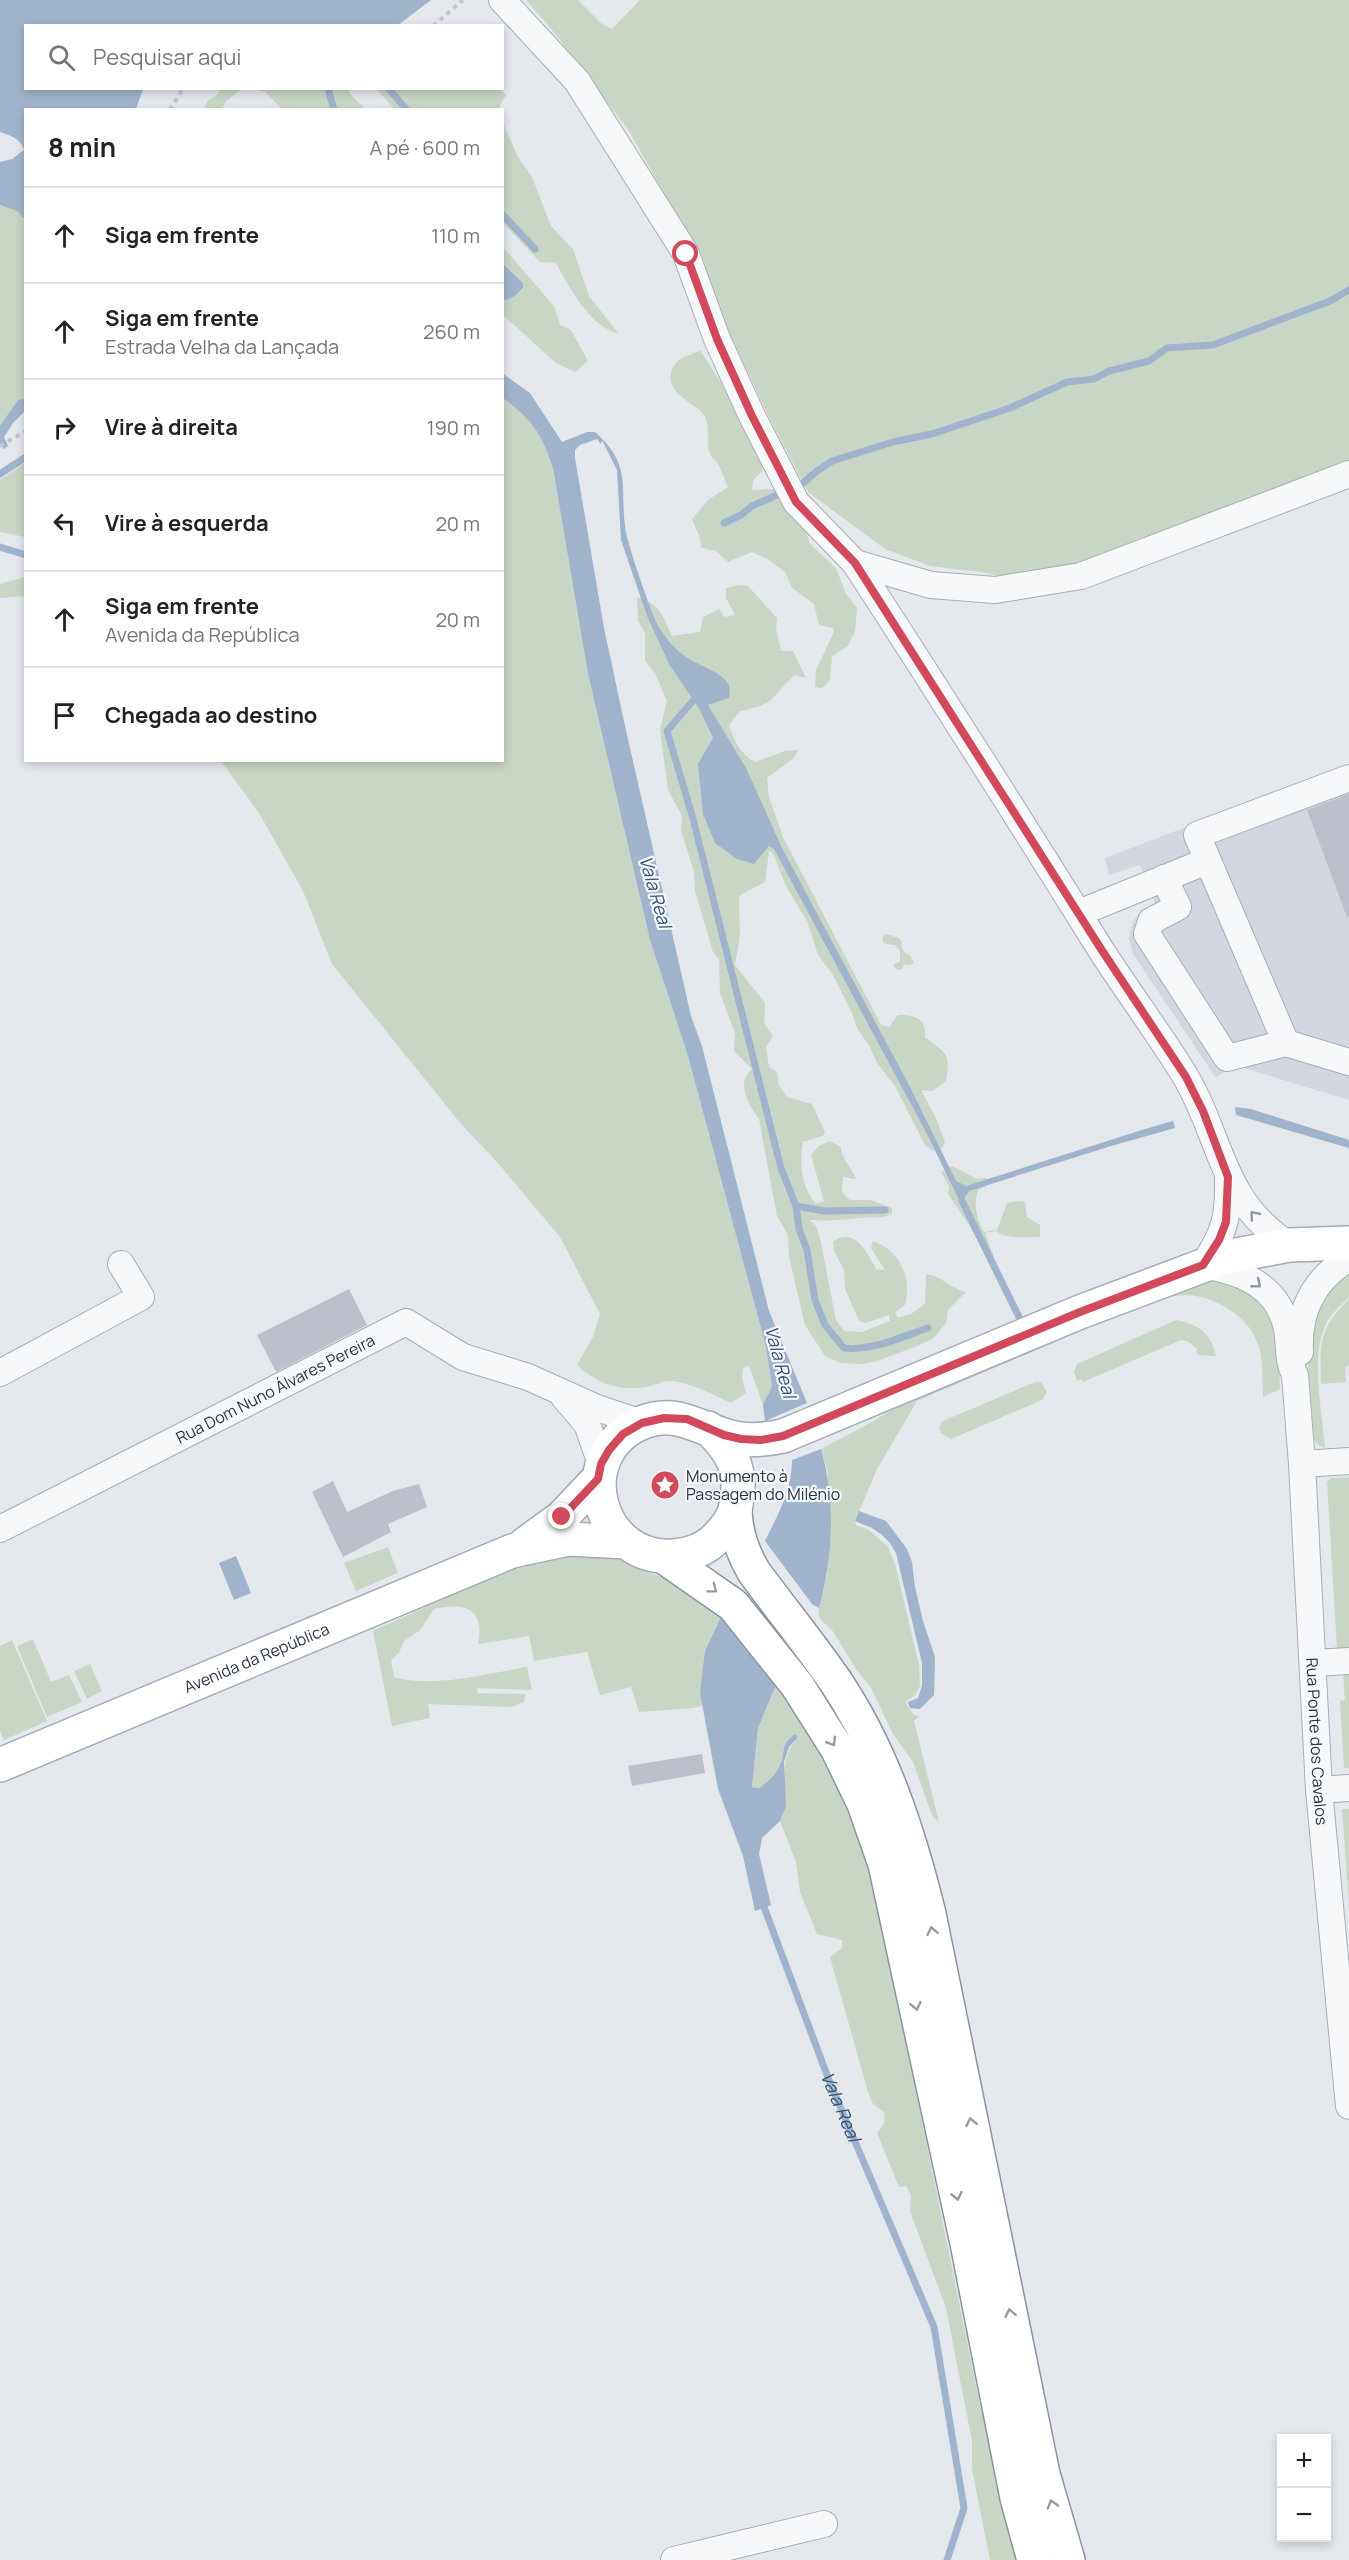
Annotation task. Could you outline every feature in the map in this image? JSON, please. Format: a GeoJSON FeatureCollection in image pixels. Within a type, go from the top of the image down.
{"type":"FeatureCollection","features":[{"type":"Feature","properties":{"kind":"main road"},"geometry":{"type":"LineString","coordinates":[[783,1436],[757,1462],[724,1531],[707,1546],[687,1555],[664,1557],[644,1552],[626,1542],[608,1522],[600,1497],[599,1472],[623,1434],[642,1423],[664,1418],[687,1419],[741,1439],[761,1440],[783,1436],[1080,1312],[1203,1265],[1239,1253],[1289,1245],[1349,1243]]}},
{"type":"Feature","properties":{"kind":"main road"},"geometry":{"type":"LineString","coordinates":[[708,1428],[725,1444],[736,1465],[737,1535],[745,1556],[753,1572],[818,1657],[849,1705],[877,1758],[906,1827],[931,1925],[1043,2474],[1068,2560]]}},
{"type":"Feature","properties":{"kind":"main road","name":"Avenida da República"},"geometry":{"type":"LineString","coordinates":[[0,1765],[512,1551],[539,1536],[562,1517],[599,1472]]}},
{"type":"Feature","properties":{"kind":"main road","name":"Avenida da República"},"geometry":{"type":"LineString","coordinates":[[512,1551],[568,1539],[626,1542]]}},
{"type":"Feature","properties":{"kind":"main road"},"geometry":{"type":"LineString","coordinates":[[664,1557],[734,1605],[747,1621],[797,1685],[838,1750],[864,1804],[885,1864],[968,2243],[1017,2498],[1034,2560]]}},
{"type":"Feature","properties":{"kind":"street"},"geometry":{"type":"LineString","coordinates":[[502,0],[577,81],[590,100],[686,254],[722,348],[752,416],[796,502],[855,563],[1186,1077],[1203,1111],[1228,1177],[1259,1221],[1289,1245]]}},
{"type":"Feature","properties":{"kind":"street"},"geometry":{"type":"LineString","coordinates":[[855,563],[931,585],[995,590],[1081,576],[1349,474]]}},
{"type":"Feature","properties":{"kind":"street"},"geometry":{"type":"LineString","coordinates":[[1286,1043],[1197,835],[1349,778]]}},
{"type":"Feature","properties":{"kind":"street"},"geometry":{"type":"LineString","coordinates":[[1079,913],[1207,861]]}},
{"type":"Feature","properties":{"kind":"street"},"geometry":{"type":"LineString","coordinates":[[1164,878],[1178,907],[1151,921],[1147,934],[1227,1058],[1286,1043],[1349,1062]]}},
{"type":"Feature","properties":{"kind":"street"},"geometry":{"type":"LineString","coordinates":[[1228,1177],[1226,1222],[1219,1240],[1203,1265],[1242,1274],[1262,1288],[1273,1300],[1284,1318],[1290,1364],[1295,1375]]}},
{"type":"Feature","properties":{"kind":"street"},"geometry":{"type":"LineString","coordinates":[[1295,1375],[1301,1364],[1301,1321],[1309,1300],[1329,1274],[1349,1258]]}},
{"type":"Feature","properties":{"kind":"street"},"geometry":{"type":"LineString","coordinates":[[0,1373],[141,1297],[121,1264]]}},
{"type":"Feature","properties":{"kind":"street","name":"Rua Dom Nuno Álvares Pereira"},"geometry":{"type":"LineString","coordinates":[[0,1529],[406,1322],[463,1357],[528,1377],[597,1408],[642,1423]]}},
{"type":"Feature","properties":{"kind":"street","name":"Rua Ponte dos Cavalos"},"geometry":{"type":"LineString","coordinates":[[1295,1375],[1302,1464],[1319,1790],[1345,2009],[1349,2106]]}},
{"type":"Feature","properties":{"kind":"street","name":"Rua Dom Nuno Álvares Pereira"},"geometry":{"type":"LineString","coordinates":[[555,1388],[573,1405],[587,1424],[599,1472]]}},
{"type":"Feature","properties":{"kind":"street"},"geometry":{"type":"LineString","coordinates":[[1302,1464],[1349,1461]]}},
{"type":"Feature","properties":{"kind":"street"},"geometry":{"type":"LineString","coordinates":[[1312,1664],[1349,1661]]}},
{"type":"Feature","properties":{"kind":"street"},"geometry":{"type":"LineString","coordinates":[[1319,1790],[1349,1788]]}},
{"type":"Feature","properties":{"kind":"street"},"geometry":{"type":"LineString","coordinates":[[675,2560],[824,2524]]}},
{"type":"Feature","properties":{"kind":"path"},"geometry":{"type":"LineString","coordinates":[[436,24],[463,0]]}},
{"type":"Feature","properties":{"kind":"path"},"geometry":{"type":"LineString","coordinates":[[171,108],[182,90]]}},
{"type":"Feature","properties":{"kind":"path"},"geometry":{"type":"LineString","coordinates":[[0,446],[24,433]]}},
{"type":"Feature","properties":{"kind":"shaded area"},"geometry":{"type":"Polygon","coordinates":[[[1349,765],[1349,1100],[1234,1065],[1216,1078],[1133,954],[1129,938],[1133,921],[1143,910],[1155,903],[1140,865],[1109,875],[1105,858],[1349,765]]]}},
{"type":"Feature","properties":{"kind":"green space"},"geometry":{"type":"Polygon","coordinates":[[[526,0],[578,0],[602,24],[612,29],[640,0],[1349,0],[1349,465],[1083,566],[1018,580],[981,572],[930,566],[885,549],[808,492],[727,328],[693,246],[629,131],[552,30],[526,0]]]}},
{"type":"Feature","properties":{"kind":"green space"},"geometry":{"type":"Polygon","coordinates":[[[220,90],[241,90],[226,101],[222,108],[205,108],[207,101],[216,96],[220,90]]]}},
{"type":"Feature","properties":{"kind":"green space"},"geometry":{"type":"Polygon","coordinates":[[[259,90],[348,90],[364,108],[281,108],[265,92],[259,90]]]}},
{"type":"Feature","properties":{"kind":"green space"},"geometry":{"type":"Polygon","coordinates":[[[377,90],[502,90],[506,95],[500,108],[394,108],[377,90]]]}},
{"type":"Feature","properties":{"kind":"green space"},"geometry":{"type":"Polygon","coordinates":[[[504,126],[518,157],[532,177],[551,226],[573,249],[589,296],[619,334],[608,330],[590,315],[574,294],[556,263],[540,262],[504,224],[504,126]]]}},
{"type":"Feature","properties":{"kind":"green space"},"geometry":{"type":"Polygon","coordinates":[[[0,199],[24,209],[24,412],[4,437],[8,446],[4,449],[0,444],[0,199]]]}},
{"type":"Feature","properties":{"kind":"green space"},"geometry":{"type":"Polygon","coordinates":[[[504,248],[554,306],[560,325],[571,330],[588,361],[575,372],[556,363],[504,316],[504,248]]]}},
{"type":"Feature","properties":{"kind":"green space"},"geometry":{"type":"Polygon","coordinates":[[[700,350],[722,384],[755,448],[756,456],[763,461],[762,471],[753,480],[752,490],[774,489],[791,507],[805,528],[809,543],[836,568],[846,594],[857,608],[855,631],[848,646],[832,656],[830,680],[822,688],[815,687],[816,670],[834,632],[833,628],[819,625],[814,604],[792,588],[785,572],[766,558],[752,552],[728,562],[716,551],[701,548],[700,538],[692,519],[708,500],[728,487],[709,450],[708,426],[705,417],[680,396],[671,382],[671,373],[676,363],[681,358],[700,350]]]}},
{"type":"Feature","properties":{"kind":"green space"},"geometry":{"type":"Polygon","coordinates":[[[504,399],[535,428],[553,468],[588,674],[650,940],[688,1056],[766,1347],[772,1386],[763,1405],[749,1366],[743,1368],[742,1378],[746,1393],[731,1403],[684,1383],[666,1381],[636,1388],[608,1385],[592,1377],[577,1365],[593,1337],[600,1314],[560,1237],[498,1163],[461,1124],[332,964],[303,891],[259,813],[222,762],[504,762],[504,399]]]}},
{"type":"Feature","properties":{"kind":"green space"},"geometry":{"type":"Polygon","coordinates":[[[24,464],[24,537],[0,532],[0,480],[24,464]]]}},
{"type":"Feature","properties":{"kind":"green space"},"geometry":{"type":"Polygon","coordinates":[[[24,577],[24,596],[0,598],[0,584],[24,577]]]}},
{"type":"Feature","properties":{"kind":"green space"},"geometry":{"type":"Polygon","coordinates":[[[738,585],[748,586],[777,618],[776,629],[781,651],[793,651],[806,678],[795,675],[768,702],[740,711],[729,725],[733,736],[742,751],[755,762],[785,751],[798,750],[794,758],[767,778],[769,797],[783,837],[881,1025],[889,1027],[898,1015],[909,1015],[918,1019],[924,1026],[925,1037],[942,1051],[948,1064],[946,1081],[933,1091],[921,1090],[936,1118],[945,1142],[942,1148],[933,1151],[925,1145],[895,1086],[877,1063],[870,1047],[857,1028],[833,975],[818,955],[808,923],[786,886],[773,853],[769,851],[765,882],[739,896],[740,935],[735,965],[765,1003],[764,1023],[773,1036],[766,1047],[769,1067],[777,1072],[779,1085],[787,1097],[812,1104],[825,1132],[823,1136],[803,1142],[801,1166],[804,1182],[816,1204],[824,1201],[811,1155],[819,1146],[830,1141],[841,1147],[856,1179],[843,1177],[842,1192],[850,1200],[870,1200],[892,1208],[892,1214],[883,1217],[810,1220],[816,1226],[820,1238],[836,1320],[844,1331],[862,1332],[890,1321],[889,1315],[866,1323],[859,1321],[845,1289],[844,1270],[834,1251],[833,1242],[841,1238],[854,1239],[864,1249],[876,1269],[885,1270],[871,1248],[873,1241],[891,1251],[897,1259],[907,1285],[905,1305],[895,1312],[898,1318],[911,1314],[925,1304],[926,1274],[966,1292],[948,1310],[946,1323],[934,1338],[877,1361],[861,1364],[841,1363],[825,1356],[805,1325],[789,1257],[788,1235],[777,1216],[759,1119],[745,1094],[745,1081],[752,1069],[734,1051],[735,1033],[720,993],[719,959],[713,952],[695,891],[694,872],[681,830],[682,816],[668,790],[660,730],[667,701],[655,673],[645,661],[645,633],[638,621],[637,597],[656,607],[672,636],[700,632],[703,617],[719,609],[724,617],[735,615],[726,598],[726,588],[738,585]]]}},
{"type":"Feature","properties":{"kind":"green space"},"geometry":{"type":"Polygon","coordinates":[[[886,934],[899,938],[905,953],[910,955],[914,963],[904,964],[902,969],[897,970],[893,965],[900,961],[900,951],[895,945],[884,944],[882,938],[886,934]]]}},
{"type":"Feature","properties":{"kind":"green space"},"geometry":{"type":"Polygon","coordinates":[[[952,1166],[977,1179],[987,1178],[987,1186],[978,1190],[976,1201],[979,1222],[984,1232],[997,1230],[1007,1203],[1018,1201],[1025,1202],[1027,1217],[1040,1225],[1040,1237],[1011,1237],[996,1231],[985,1233],[994,1257],[986,1256],[948,1194],[949,1186],[941,1172],[952,1166]]]}},
{"type":"Feature","properties":{"kind":"green space"},"geometry":{"type":"Polygon","coordinates":[[[1349,1269],[1349,1297],[1327,1322],[1319,1353],[1319,1386],[1325,1448],[1314,1440],[1306,1341],[1321,1298],[1349,1269]]]}},
{"type":"Feature","properties":{"kind":"green space"},"geometry":{"type":"Polygon","coordinates":[[[1207,1281],[1239,1288],[1266,1307],[1276,1328],[1280,1389],[1263,1397],[1262,1362],[1259,1348],[1253,1333],[1238,1316],[1219,1303],[1208,1299],[1187,1295],[1169,1297],[1151,1301],[917,1401],[877,1469],[855,1521],[856,1525],[869,1530],[888,1547],[895,1564],[919,1665],[920,1686],[915,1695],[905,1702],[914,1715],[919,1716],[914,1721],[939,1822],[932,1815],[913,1762],[893,1734],[871,1688],[856,1669],[832,1630],[820,1619],[818,1611],[827,1575],[828,1473],[821,1449],[922,1392],[1059,1333],[1207,1281]]]}},
{"type":"Feature","properties":{"kind":"green space"},"geometry":{"type":"Polygon","coordinates":[[[1349,1299],[1349,1366],[1345,1367],[1346,1382],[1321,1384],[1323,1338],[1331,1320],[1349,1299]]]}},
{"type":"Feature","properties":{"kind":"green space"},"geometry":{"type":"Polygon","coordinates":[[[1176,1320],[1191,1324],[1202,1331],[1211,1341],[1216,1356],[1197,1355],[1197,1349],[1189,1342],[1181,1340],[1083,1382],[1081,1379],[1077,1381],[1074,1372],[1077,1364],[1176,1320]]]}},
{"type":"Feature","properties":{"kind":"green space"},"geometry":{"type":"Polygon","coordinates":[[[1035,1382],[1041,1382],[1047,1392],[1042,1400],[951,1439],[941,1433],[939,1427],[943,1421],[1035,1382]]]}},
{"type":"Feature","properties":{"kind":"green space"},"geometry":{"type":"Polygon","coordinates":[[[1349,1477],[1349,1648],[1337,1649],[1327,1482],[1331,1478],[1349,1477]]]}},
{"type":"Feature","properties":{"kind":"green space"},"geometry":{"type":"Polygon","coordinates":[[[388,1547],[398,1573],[356,1591],[344,1563],[388,1547]]]}},
{"type":"Feature","properties":{"kind":"green space"},"geometry":{"type":"Polygon","coordinates":[[[597,1549],[631,1566],[683,1585],[723,1613],[700,1693],[703,1705],[694,1708],[639,1712],[631,1687],[600,1695],[587,1652],[534,1661],[529,1636],[478,1644],[478,1622],[475,1615],[470,1610],[455,1606],[434,1609],[420,1630],[404,1641],[399,1653],[391,1660],[394,1677],[442,1681],[527,1667],[532,1690],[477,1688],[478,1693],[526,1694],[524,1702],[511,1707],[428,1704],[430,1718],[392,1726],[373,1631],[539,1555],[597,1549]]]}},
{"type":"Feature","properties":{"kind":"green space"},"geometry":{"type":"Polygon","coordinates":[[[33,1639],[51,1682],[69,1675],[82,1702],[47,1717],[17,1646],[33,1639]]]}},
{"type":"Feature","properties":{"kind":"green space"},"geometry":{"type":"Polygon","coordinates":[[[12,1640],[47,1721],[4,1740],[0,1731],[0,1646],[12,1640]]]}},
{"type":"Feature","properties":{"kind":"green space"},"geometry":{"type":"Polygon","coordinates":[[[90,1664],[102,1691],[87,1699],[74,1671],[90,1664]]]}},
{"type":"Feature","properties":{"kind":"green space"},"geometry":{"type":"Polygon","coordinates":[[[1343,1674],[1349,1674],[1349,1768],[1344,1768],[1340,1701],[1345,1700],[1343,1674]]]}},
{"type":"Feature","properties":{"kind":"green space"},"geometry":{"type":"Polygon","coordinates":[[[776,1685],[793,1706],[833,1775],[871,1871],[980,2405],[1019,2560],[990,2560],[972,2469],[972,2441],[946,2308],[910,2211],[911,2195],[906,2186],[899,2187],[877,2133],[885,2122],[884,2112],[873,2104],[868,2092],[830,1957],[842,1948],[842,1940],[817,1934],[800,1892],[796,1862],[780,1821],[787,1757],[798,1737],[796,1734],[787,1742],[781,1762],[773,1776],[759,1788],[752,1787],[758,1728],[776,1685]]]}},
{"type":"Feature","properties":{"kind":"green space"},"geometry":{"type":"Polygon","coordinates":[[[1342,1809],[1349,1809],[1349,1904],[1342,1809]]]}},
{"type":"Feature","properties":{"kind":"water"},"geometry":{"type":"Polygon","coordinates":[[[0,0],[431,0],[399,24],[24,24],[24,90],[143,90],[136,108],[24,108],[24,150],[18,140],[0,132],[0,0]]]}},
{"type":"Feature","properties":{"kind":"water"},"geometry":{"type":"Polygon","coordinates":[[[24,150],[24,218],[17,211],[0,205],[0,162],[12,159],[24,150]]]}},
{"type":"Feature","properties":{"kind":"water"},"geometry":{"type":"Polygon","coordinates":[[[504,265],[523,283],[519,292],[504,300],[504,265]]]}},
{"type":"Feature","properties":{"kind":"water"},"geometry":{"type":"Polygon","coordinates":[[[504,374],[530,393],[562,442],[587,432],[595,432],[608,445],[616,457],[623,481],[624,521],[627,537],[656,622],[679,652],[719,674],[729,685],[729,698],[708,705],[746,768],[782,848],[909,1085],[956,1181],[966,1186],[1173,1121],[1175,1128],[969,1191],[964,1199],[971,1213],[961,1204],[927,1134],[774,849],[769,846],[754,864],[737,859],[715,843],[703,814],[698,764],[713,738],[700,710],[669,664],[647,616],[621,540],[617,470],[602,440],[601,444],[597,439],[580,445],[575,450],[575,458],[604,628],[691,1016],[702,1046],[769,1311],[807,1403],[765,1421],[763,1405],[772,1386],[766,1347],[688,1056],[650,940],[588,674],[553,468],[540,436],[522,414],[504,399],[504,374]]]}},
{"type":"Feature","properties":{"kind":"water"},"geometry":{"type":"Polygon","coordinates":[[[24,399],[24,412],[4,437],[8,446],[4,449],[0,444],[0,426],[18,400],[24,399]]]}},
{"type":"Feature","properties":{"kind":"water"},"geometry":{"type":"Polygon","coordinates":[[[1235,1107],[1251,1109],[1349,1140],[1349,1148],[1236,1115],[1235,1107]]]}},
{"type":"Feature","properties":{"kind":"water"},"geometry":{"type":"Polygon","coordinates":[[[821,1449],[829,1489],[831,1528],[824,1588],[819,1608],[812,1604],[765,1541],[787,1492],[792,1460],[821,1449]]]}},
{"type":"Feature","properties":{"kind":"water"},"geometry":{"type":"Polygon","coordinates":[[[859,1511],[886,1521],[907,1549],[912,1562],[923,1621],[935,1657],[934,1695],[920,1709],[910,1708],[908,1702],[918,1698],[922,1685],[922,1663],[896,1553],[882,1535],[855,1521],[859,1511]]]}},
{"type":"Feature","properties":{"kind":"water"},"geometry":{"type":"Polygon","coordinates":[[[236,1556],[251,1593],[234,1600],[219,1563],[236,1556]]]}},
{"type":"Feature","properties":{"kind":"water"},"geometry":{"type":"Polygon","coordinates":[[[723,1613],[776,1685],[758,1728],[752,1787],[759,1788],[773,1776],[781,1762],[786,1742],[795,1734],[798,1737],[789,1747],[784,1762],[786,1806],[780,1821],[762,1838],[759,1854],[771,1905],[755,1911],[743,1856],[718,1789],[700,1693],[705,1651],[723,1613]]]}},
{"type":"Feature","properties":{"kind":"building"},"geometry":{"type":"Polygon","coordinates":[[[1349,794],[1349,916],[1347,917],[1307,810],[1349,794]]]}},
{"type":"Feature","properties":{"kind":"building"},"geometry":{"type":"Polygon","coordinates":[[[349,1289],[367,1325],[276,1372],[257,1335],[349,1289]]]}},
{"type":"Feature","properties":{"kind":"building"},"geometry":{"type":"Polygon","coordinates":[[[333,1481],[347,1512],[393,1491],[419,1484],[427,1507],[388,1524],[391,1532],[343,1557],[312,1492],[333,1481]]]}},
{"type":"Feature","properties":{"kind":"building"},"geometry":{"type":"Polygon","coordinates":[[[702,1754],[705,1773],[632,1786],[628,1766],[702,1754]]]}},
{"type":"Feature","properties":{"kind":"waterway"},"geometry":{"type":"LineString","coordinates":[[329,90],[333,108]]}},
{"type":"Feature","properties":{"kind":"waterway"},"geometry":{"type":"LineString","coordinates":[[390,90],[405,108]]}},
{"type":"Feature","properties":{"kind":"waterway"},"geometry":{"type":"LineString","coordinates":[[504,216],[535,249]]}},
{"type":"Feature","properties":{"kind":"waterway"},"geometry":{"type":"LineString","coordinates":[[803,483],[832,461],[893,442],[932,434],[1010,408],[1067,382],[1094,379],[1109,371],[1149,361],[1167,348],[1213,345],[1330,301],[1349,290]]}},
{"type":"Feature","properties":{"kind":"waterway"},"geometry":{"type":"LineString","coordinates":[[0,474],[24,458]]}},
{"type":"Feature","properties":{"kind":"waterway"},"geometry":{"type":"LineString","coordinates":[[724,523],[741,515],[752,506],[777,495]]}},
{"type":"Feature","properties":{"kind":"waterway"},"geometry":{"type":"LineString","coordinates":[[0,547],[24,554]]}},
{"type":"Feature","properties":{"kind":"waterway"},"geometry":{"type":"LineString","coordinates":[[697,696],[667,731],[692,815],[781,1168],[796,1206],[824,1211],[885,1210]]}},
{"type":"Feature","properties":{"kind":"waterway"},"geometry":{"type":"LineString","coordinates":[[962,1201],[1019,1317]]}},
{"type":"Feature","properties":{"kind":"waterway"},"geometry":{"type":"LineString","coordinates":[[796,1206],[799,1229],[807,1250],[815,1300],[825,1325],[844,1348],[876,1345],[928,1328]]}},
{"type":"Feature","properties":{"kind":"waterway","name":"Vala Real"},"geometry":{"type":"LineString","coordinates":[[764,1907],[830,2083],[934,2327],[964,2508],[947,2560]]}},
{"type":"Feature","properties":{"kind":"place","name":"Monumento à Passagem do Milénio"},"geometry":{"type":"Point","coordinates":[665,1485]}},
{"type":"Feature","properties":{"kind":"route"},"geometry":{"type":"LineString","coordinates":[[562,1517],[598,1479],[601,1464],[609,1450],[623,1434],[642,1423],[664,1418],[687,1419],[724,1435],[741,1439],[761,1440],[783,1436],[1080,1312],[1203,1265],[1223,1232],[1229,1205],[1228,1177],[1203,1111],[1186,1077],[1103,952],[855,563],[796,502],[752,416],[717,339],[686,254]]}}]}
